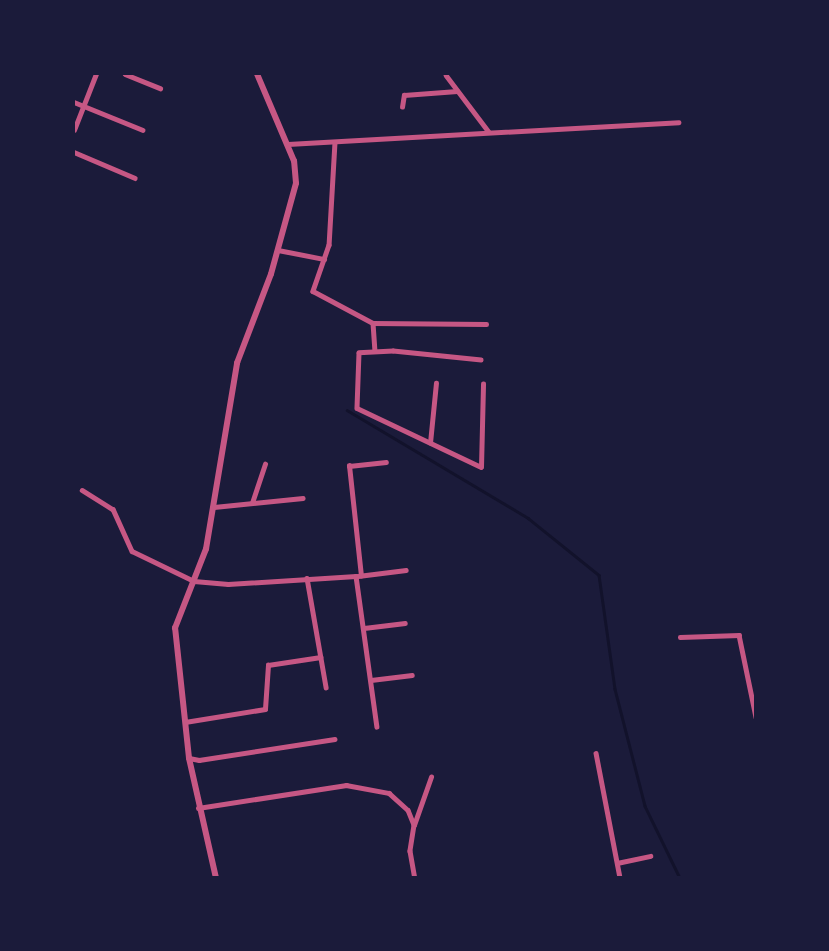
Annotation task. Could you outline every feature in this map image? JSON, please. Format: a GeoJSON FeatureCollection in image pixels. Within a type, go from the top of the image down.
{"type":"FeatureCollection","features":[{"type":"Feature","properties":{"kind":"street"},"geometry":{"type":"LineString","coordinates":[[74,130],[96,74]]}},
{"type":"Feature","properties":{"kind":"street"},"geometry":{"type":"LineString","coordinates":[[125,74],[160,88]]}},
{"type":"Feature","properties":{"kind":"street"},"geometry":{"type":"LineString","coordinates":[[216,877],[198,808],[189,758],[175,628],[206,549],[237,363],[278,250],[296,183],[288,144],[257,74]]}},
{"type":"Feature","properties":{"kind":"street"},"geometry":{"type":"LineString","coordinates":[[446,75],[489,132]]}},
{"type":"Feature","properties":{"kind":"street"},"geometry":{"type":"LineString","coordinates":[[402,107],[404,95],[458,91]]}},
{"type":"Feature","properties":{"kind":"street"},"geometry":{"type":"LineString","coordinates":[[74,102],[143,130]]}},
{"type":"Feature","properties":{"kind":"street"},"geometry":{"type":"LineString","coordinates":[[288,144],[678,122]]}},
{"type":"Feature","properties":{"kind":"street"},"geometry":{"type":"LineString","coordinates":[[335,142],[329,245],[313,291],[373,323],[486,324]]}},
{"type":"Feature","properties":{"kind":"street"},"geometry":{"type":"LineString","coordinates":[[74,152],[135,178]]}},
{"type":"Feature","properties":{"kind":"street"},"geometry":{"type":"LineString","coordinates":[[278,250],[324,259]]}},
{"type":"Feature","properties":{"kind":"street"},"geometry":{"type":"LineString","coordinates":[[373,323],[375,350]]}},
{"type":"Feature","properties":{"kind":"street"},"geometry":{"type":"LineString","coordinates":[[481,360],[375,350],[359,353],[357,408],[481,467],[482,384]]}},
{"type":"Feature","properties":{"kind":"street"},"geometry":{"type":"LineString","coordinates":[[430,443],[436,383]]}},
{"type":"Feature","properties":{"kind":"street"},"geometry":{"type":"LineString","coordinates":[[377,726],[363,628],[349,466],[386,462]]}},
{"type":"Feature","properties":{"kind":"street"},"geometry":{"type":"LineString","coordinates":[[251,503],[265,464]]}},
{"type":"Feature","properties":{"kind":"street"},"geometry":{"type":"LineString","coordinates":[[82,490],[113,509],[131,551],[194,581],[228,584],[358,576],[406,570]]}},
{"type":"Feature","properties":{"kind":"street"},"geometry":{"type":"LineString","coordinates":[[213,507],[303,498]]}},
{"type":"Feature","properties":{"kind":"street"},"geometry":{"type":"LineString","coordinates":[[307,578],[326,687]]}},
{"type":"Feature","properties":{"kind":"street"},"geometry":{"type":"LineString","coordinates":[[363,628],[405,623]]}},
{"type":"Feature","properties":{"kind":"street"},"geometry":{"type":"LineString","coordinates":[[680,637],[739,635],[755,717]]}},
{"type":"Feature","properties":{"kind":"street"},"geometry":{"type":"LineString","coordinates":[[185,722],[265,709],[268,665],[320,657]]}},
{"type":"Feature","properties":{"kind":"street"},"geometry":{"type":"LineString","coordinates":[[370,680],[412,675]]}},
{"type":"Feature","properties":{"kind":"street"},"geometry":{"type":"LineString","coordinates":[[189,758],[200,760],[334,739]]}},
{"type":"Feature","properties":{"kind":"street"},"geometry":{"type":"LineString","coordinates":[[596,753],[620,877]]}},
{"type":"Feature","properties":{"kind":"street"},"geometry":{"type":"LineString","coordinates":[[415,877],[410,851],[414,825],[431,776]]}},
{"type":"Feature","properties":{"kind":"street"},"geometry":{"type":"LineString","coordinates":[[198,808],[346,785],[398,799],[414,825]]}},
{"type":"Feature","properties":{"kind":"street"},"geometry":{"type":"LineString","coordinates":[[617,863],[650,856]]}},
{"type":"Feature","properties":{"kind":"waterway"},"geometry":{"type":"LineString","coordinates":[[347,410],[528,518],[599,575],[615,689],[645,806],[680,878]]}}]}
